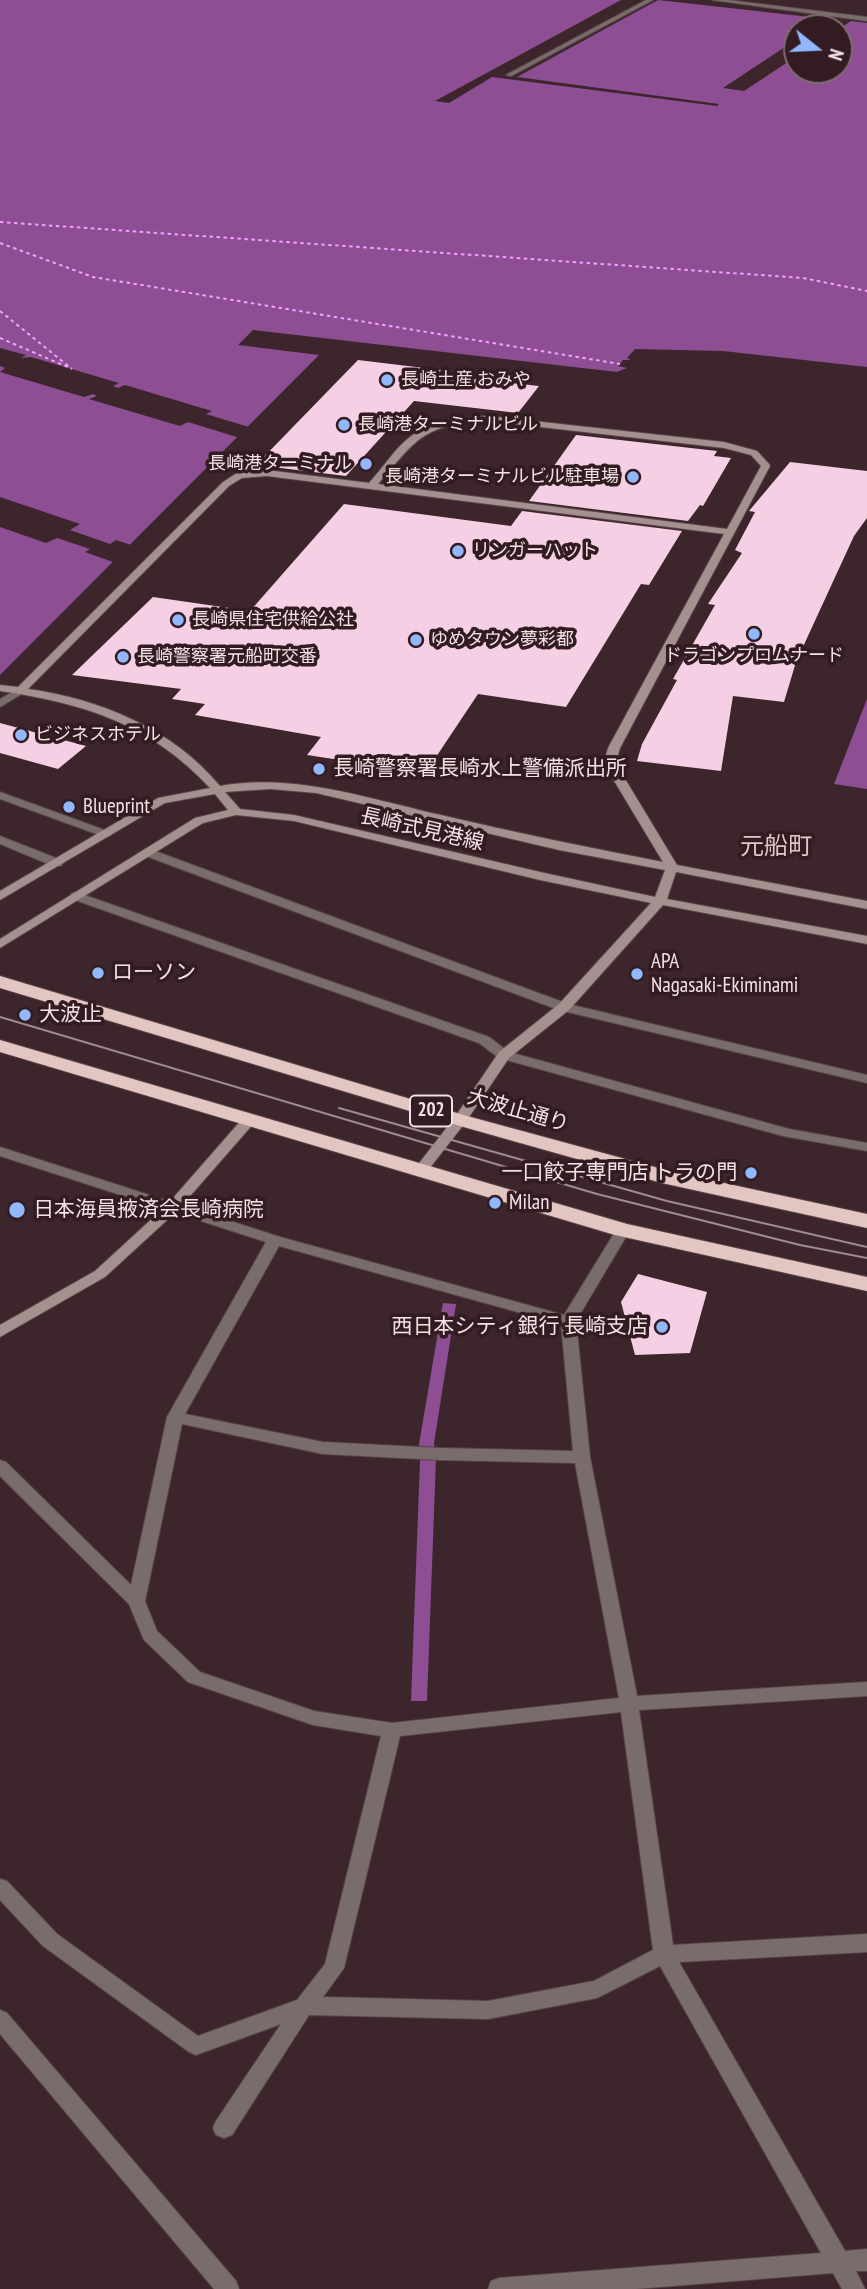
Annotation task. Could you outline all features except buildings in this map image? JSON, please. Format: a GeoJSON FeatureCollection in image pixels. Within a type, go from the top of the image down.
{"type":"FeatureCollection","features":[{"type":"Feature","properties":{"kind":"highway","name":"大波止通り"},"geometry":{"type":"LineString","coordinates":[[0,982],[460,1120],[670,1178],[867,1221]]}},
{"type":"Feature","properties":{"kind":"highway"},"geometry":{"type":"LineString","coordinates":[[0,1046],[623,1230],[759,1262],[867,1283]]}},
{"type":"Feature","properties":{"kind":"street"},"geometry":{"type":"LineString","coordinates":[[509,75],[650,0]]}},
{"type":"Feature","properties":{"kind":"street"},"geometry":{"type":"LineString","coordinates":[[715,0],[867,19]]}},
{"type":"Feature","properties":{"kind":"street"},"geometry":{"type":"LineString","coordinates":[[372,486],[416,436],[427,430],[472,420],[510,420],[724,445],[754,453],[766,466],[614,747],[611,759],[613,769],[672,867],[660,901],[564,1007],[504,1055],[460,1120],[420,1171]]}},
{"type":"Feature","properties":{"kind":"street"},"geometry":{"type":"LineString","coordinates":[[0,704],[21,690],[232,478],[249,473],[267,473],[730,531]]}},
{"type":"Feature","properties":{"kind":"street"},"geometry":{"type":"LineString","coordinates":[[0,688],[80,701],[127,718],[153,732],[219,788],[236,812]]}},
{"type":"Feature","properties":{"kind":"street","name":"長崎式見港線"},"geometry":{"type":"LineString","coordinates":[[0,896],[162,800],[219,788],[270,786],[316,790],[559,846],[867,905]]}},
{"type":"Feature","properties":{"kind":"street"},"geometry":{"type":"LineString","coordinates":[[0,795],[106,834]]}},
{"type":"Feature","properties":{"kind":"street","name":"長崎式見港線"},"geometry":{"type":"LineString","coordinates":[[0,944],[199,820],[236,812],[294,818],[459,859],[867,940]]}},
{"type":"Feature","properties":{"kind":"street"},"geometry":{"type":"LineString","coordinates":[[0,840],[57,863]]}},
{"type":"Feature","properties":{"kind":"street"},"geometry":{"type":"LineString","coordinates":[[147,852],[564,1007],[867,1079]]}},
{"type":"Feature","properties":{"kind":"street"},"geometry":{"type":"LineString","coordinates":[[76,896],[484,1040],[504,1055],[788,1133],[867,1147]]}},
{"type":"Feature","properties":{"kind":"street"},"geometry":{"type":"LineString","coordinates":[[0,1332],[100,1275],[172,1208],[249,1120]]}},
{"type":"Feature","properties":{"kind":"street"},"geometry":{"type":"LineString","coordinates":[[0,1151],[275,1240],[568,1321]]}},
{"type":"Feature","properties":{"kind":"street"},"geometry":{"type":"LineString","coordinates":[[623,1230],[568,1321],[582,1457],[629,1704],[664,1954],[854,2289]]}},
{"type":"Feature","properties":{"kind":"street"},"geometry":{"type":"LineString","coordinates":[[136,1601],[175,1418],[275,1240]]}},
{"type":"Feature","properties":{"kind":"street"},"geometry":{"type":"LineString","coordinates":[[175,1418],[323,1448],[582,1457]]}},
{"type":"Feature","properties":{"kind":"street"},"geometry":{"type":"LineString","coordinates":[[0,1466],[136,1601],[150,1635],[194,1677],[313,1718],[392,1730],[629,1704],[867,1689]]}},
{"type":"Feature","properties":{"kind":"street"},"geometry":{"type":"LineString","coordinates":[[224,2128],[304,2006],[334,1968],[392,1730]]}},
{"type":"Feature","properties":{"kind":"street"},"geometry":{"type":"LineString","coordinates":[[0,1886],[50,1940],[196,2046],[304,2006],[488,2010],[597,1989],[664,1954],[867,1943]]}},
{"type":"Feature","properties":{"kind":"street"},"geometry":{"type":"LineString","coordinates":[[0,2019],[228,2289]]}},
{"type":"Feature","properties":{"kind":"street"},"geometry":{"type":"LineString","coordinates":[[499,2289],[867,2260]]}},
{"type":"Feature","properties":{"kind":"shaded area"},"geometry":{"type":"Polygon","coordinates":[[[0,0],[621,0],[435,101],[449,103],[492,77],[717,106],[719,104],[517,77],[658,0],[783,14],[783,48],[723,88],[744,91],[783,65],[783,84],[853,84],[853,21],[867,23],[867,367],[723,351],[635,349],[627,358],[631,360],[623,360],[618,366],[627,368],[617,372],[253,330],[238,345],[319,355],[0,675],[0,0]]]}},
{"type":"Feature","properties":{"kind":"shaded area"},"geometry":{"type":"Polygon","coordinates":[[[867,699],[867,789],[834,784],[867,699]]]}},
{"type":"Feature","properties":{"kind":"shaded area"},"geometry":{"type":"Polygon","coordinates":[[[443,1303],[456,1304],[434,1443],[436,1459],[427,1701],[411,1701],[419,1444],[443,1303]]]}},
{"type":"Feature","properties":{"kind":"pier"},"geometry":{"type":"Polygon","coordinates":[[[0,348],[26,355],[21,358],[31,357],[119,383],[113,386],[118,388],[125,385],[212,411],[206,414],[252,428],[240,438],[188,422],[180,426],[89,399],[97,396],[93,394],[84,397],[0,372],[5,368],[0,366],[0,348]]]}},
{"type":"Feature","properties":{"kind":"pier"},"geometry":{"type":"Polygon","coordinates":[[[0,497],[80,524],[70,530],[110,544],[116,540],[134,546],[113,562],[85,552],[90,549],[57,538],[46,543],[0,527],[0,497]]]}},
{"type":"Feature","properties":{"kind":"ferry route"},"geometry":{"type":"LineString","coordinates":[[0,222],[803,278],[867,291]]}},
{"type":"Feature","properties":{"kind":"ferry route"},"geometry":{"type":"LineString","coordinates":[[0,243],[93,277],[620,364]]}},
{"type":"Feature","properties":{"kind":"ferry route"},"geometry":{"type":"LineString","coordinates":[[0,311],[72,369]]}},
{"type":"Feature","properties":{"kind":"ferry route"},"geometry":{"type":"LineString","coordinates":[[0,338],[70,368]]}},
{"type":"Feature","properties":{"kind":"tram line"},"geometry":{"type":"LineString","coordinates":[[0,1017],[597,1194],[800,1245],[867,1258]]}},
{"type":"Feature","properties":{"kind":"tram line"},"geometry":{"type":"LineString","coordinates":[[339,1108],[667,1201],[867,1247]]}},
{"type":"Feature","properties":{"kind":"place","name":"長崎土産 おみや"},"geometry":{"type":"Point","coordinates":[387,380]}},
{"type":"Feature","properties":{"kind":"place","name":"長崎港ターミナルビル"},"geometry":{"type":"Point","coordinates":[344,425]}},
{"type":"Feature","properties":{"kind":"place","name":"長崎港ターミナル"},"geometry":{"type":"Point","coordinates":[366,464]}},
{"type":"Feature","properties":{"kind":"place","name":"長崎港ターミナルビル駐車場"},"geometry":{"type":"Point","coordinates":[633,477]}},
{"type":"Feature","properties":{"kind":"place","name":"リンガーハット"},"geometry":{"type":"Point","coordinates":[458,551]}},
{"type":"Feature","properties":{"kind":"place","name":"長崎県住宅供給公社"},"geometry":{"type":"Point","coordinates":[178,620]}},
{"type":"Feature","properties":{"kind":"place","name":"ドラゴンプロムナード"},"geometry":{"type":"Point","coordinates":[754,634]}},
{"type":"Feature","properties":{"kind":"place","name":"ゆめタウン夢彩都"},"geometry":{"type":"Point","coordinates":[416,640]}},
{"type":"Feature","properties":{"kind":"place","name":"長崎警察署元船町交番"},"geometry":{"type":"Point","coordinates":[123,657]}},
{"type":"Feature","properties":{"kind":"place","name":"ビジネスホテル"},"geometry":{"type":"Point","coordinates":[21,735]}},
{"type":"Feature","properties":{"kind":"place","name":"長崎警察署長崎水上警備派出所"},"geometry":{"type":"Point","coordinates":[319,769]}},
{"type":"Feature","properties":{"kind":"place","name":"Blueprint"},"geometry":{"type":"Point","coordinates":[69,807]}},
{"type":"Feature","properties":{"kind":"place","name":"ローソン"},"geometry":{"type":"Point","coordinates":[98,973]}},
{"type":"Feature","properties":{"kind":"place","name":"APA Nagasaki-Ekiminami"},"geometry":{"type":"Point","coordinates":[637,974]}},
{"type":"Feature","properties":{"kind":"place","name":"大波止"},"geometry":{"type":"Point","coordinates":[25,1015]}},
{"type":"Feature","properties":{"kind":"place","name":"一口餃子専門店 トラの門"},"geometry":{"type":"Point","coordinates":[751,1173]}},
{"type":"Feature","properties":{"kind":"place","name":"Milan"},"geometry":{"type":"Point","coordinates":[495,1203]}},
{"type":"Feature","properties":{"kind":"place","name":"日本海員掖済会長崎病院"},"geometry":{"type":"Point","coordinates":[17,1210]}},
{"type":"Feature","properties":{"kind":"place","name":"西日本シティ銀行 長崎支店"},"geometry":{"type":"Point","coordinates":[662,1327]}},
{"type":"Feature","properties":{"kind":"district","name":"元船町"},"geometry":{"type":"Point","coordinates":[776,847]}}]}
